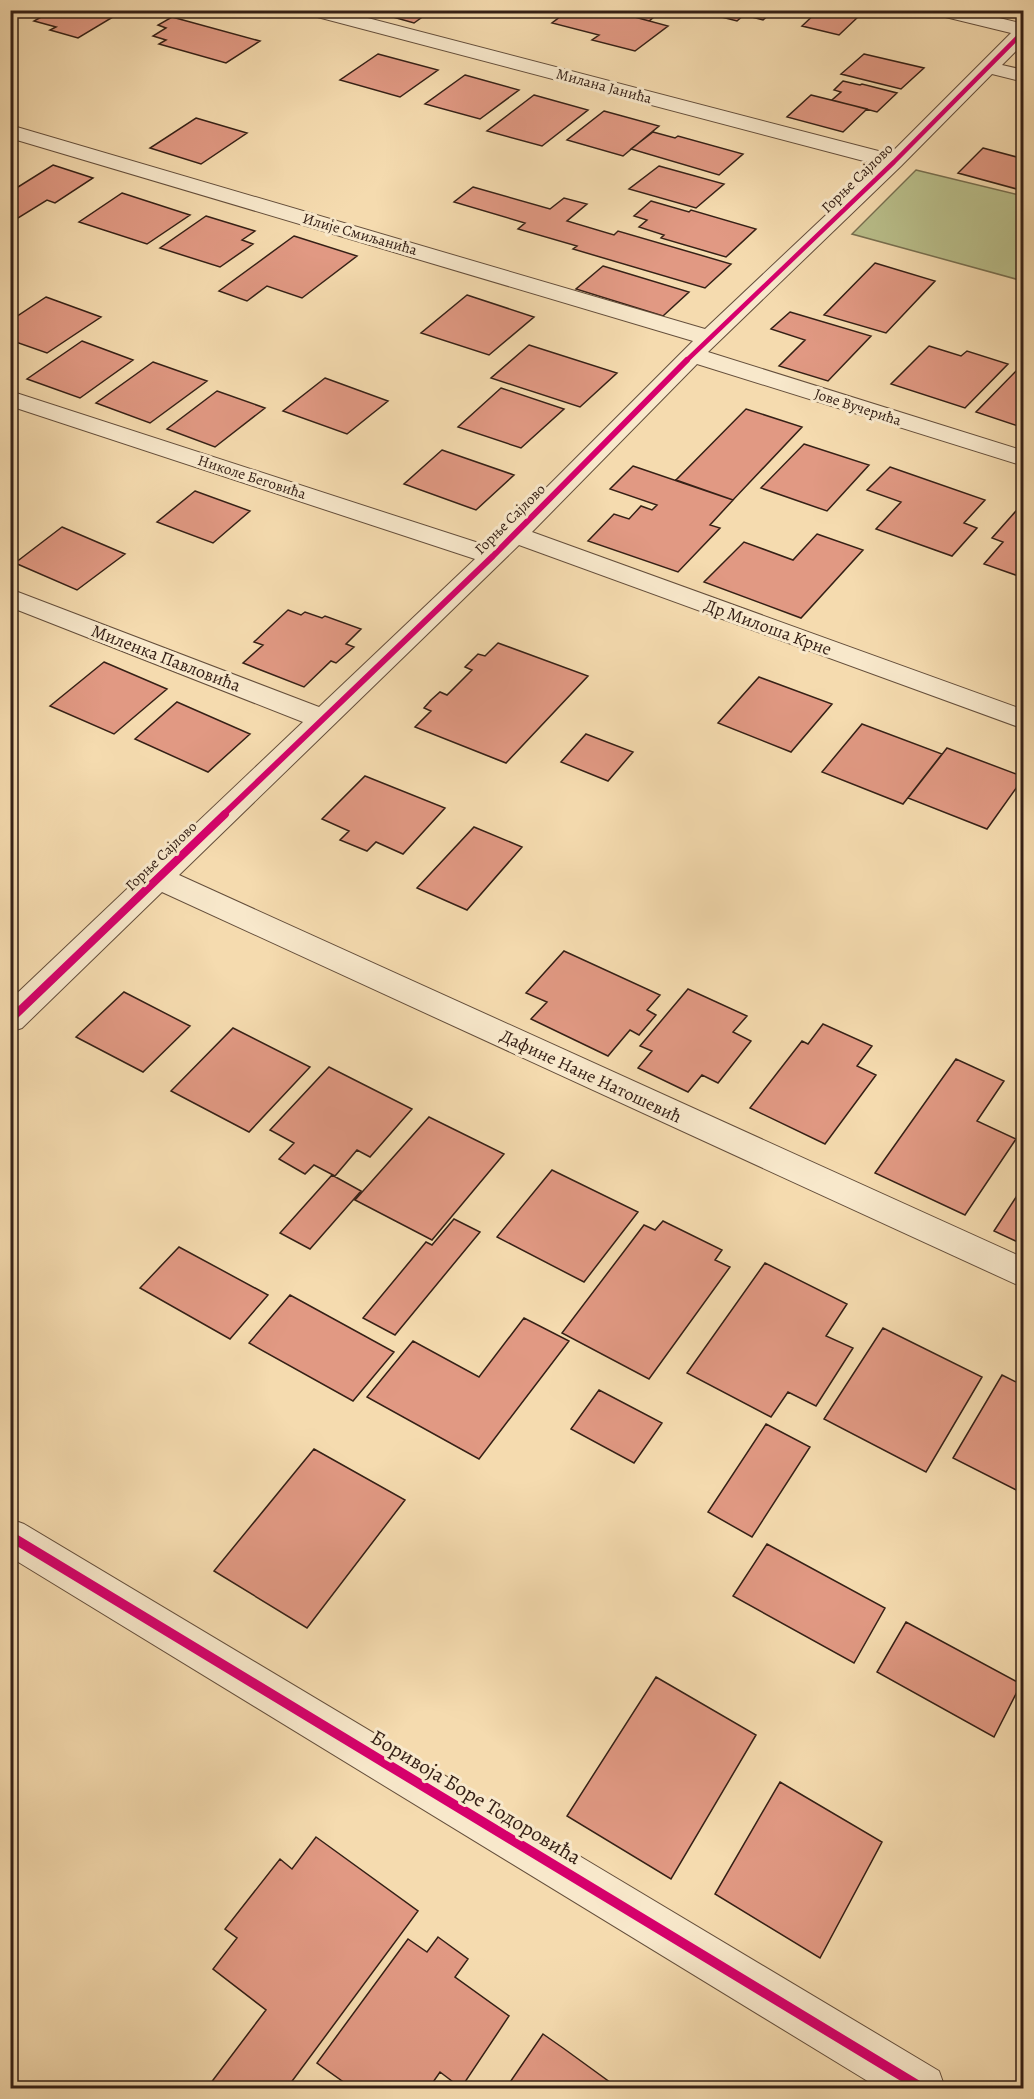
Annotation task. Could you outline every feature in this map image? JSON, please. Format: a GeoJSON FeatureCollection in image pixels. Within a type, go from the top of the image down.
{"type":"FeatureCollection","features":[{"type":"Feature","properties":{"kind":"street","name":"Милана Јанића"},"geometry":{"type":"LineString","coordinates":[[313,10],[894,162]]}},
{"type":"Feature","properties":{"kind":"street"},"geometry":{"type":"LineString","coordinates":[[940,10],[1023,31]]}},
{"type":"Feature","properties":{"kind":"street","name":"Горње Сајлово"},"geometry":{"type":"LineString","coordinates":[[10,1020],[494,556],[513,534],[701,346],[894,162],[1023,31]]}},
{"type":"Feature","properties":{"kind":"street"},"geometry":{"type":"LineString","coordinates":[[987,67],[1023,76]]}},
{"type":"Feature","properties":{"kind":"street","name":"Илије Смиљанића"},"geometry":{"type":"LineString","coordinates":[[10,131],[701,346]]}},
{"type":"Feature","properties":{"kind":"street","name":"Јове Вучерића"},"geometry":{"type":"LineString","coordinates":[[701,346],[1023,459]]}},
{"type":"Feature","properties":{"kind":"street","name":"Николе Беговића"},"geometry":{"type":"LineString","coordinates":[[10,398],[494,556]]}},
{"type":"Feature","properties":{"kind":"street","name":"Др Милоша Крне"},"geometry":{"type":"LineString","coordinates":[[513,534],[1023,720]]}},
{"type":"Feature","properties":{"kind":"street","name":"Миленка Павловића"},"geometry":{"type":"LineString","coordinates":[[10,597],[322,719]]}},
{"type":"Feature","properties":{"kind":"street","name":"Дафине Нане Натошевић"},"geometry":{"type":"LineString","coordinates":[[158,878],[1023,1274]]}},
{"type":"Feature","properties":{"kind":"street","name":"Боривоја Боре Тодоровића"},"geometry":{"type":"LineString","coordinates":[[10,1536],[922,2088]]}},
{"type":"Feature","properties":{"kind":"green space"},"geometry":{"type":"Polygon","coordinates":[[[916,170],[1023,196],[1023,281],[852,234],[916,170]]]}},
{"type":"Feature","properties":{"kind":"building"},"geometry":{"type":"Polygon","coordinates":[[[63,10],[89,10],[113,17],[78,38],[50,30],[56,27],[34,21],[50,12],[57,14],[63,10]]]}},
{"type":"Feature","properties":{"kind":"building"},"geometry":{"type":"Polygon","coordinates":[[[368,10],[432,10],[414,23],[368,10]]]}},
{"type":"Feature","properties":{"kind":"building"},"geometry":{"type":"Polygon","coordinates":[[[569,10],[609,10],[668,26],[635,51],[592,40],[599,35],[552,23],[569,10]]]}},
{"type":"Feature","properties":{"kind":"building"},"geometry":{"type":"Polygon","coordinates":[[[609,10],[663,10],[649,21],[609,10]]]}},
{"type":"Feature","properties":{"kind":"building"},"geometry":{"type":"Polygon","coordinates":[[[704,10],[775,10],[763,20],[744,15],[737,21],[702,12],[704,10]]]}},
{"type":"Feature","properties":{"kind":"building"},"geometry":{"type":"Polygon","coordinates":[[[819,10],[830,10],[858,17],[839,35],[802,26],[819,10]]]}},
{"type":"Feature","properties":{"kind":"building"},"geometry":{"type":"Polygon","coordinates":[[[172,17],[260,41],[226,63],[159,44],[166,40],[153,36],[166,28],[158,25],[172,17]]]}},
{"type":"Feature","properties":{"kind":"building"},"geometry":{"type":"Polygon","coordinates":[[[378,54],[438,70],[400,97],[340,80],[378,54]]]}},
{"type":"Feature","properties":{"kind":"building"},"geometry":{"type":"Polygon","coordinates":[[[864,54],[924,68],[901,89],[841,74],[864,54]]]}},
{"type":"Feature","properties":{"kind":"building"},"geometry":{"type":"Polygon","coordinates":[[[465,75],[519,90],[480,119],[425,104],[465,75]]]}},
{"type":"Feature","properties":{"kind":"building"},"geometry":{"type":"Polygon","coordinates":[[[843,81],[897,93],[877,112],[832,100],[841,92],[834,90],[843,81]]]}},
{"type":"Feature","properties":{"kind":"building"},"geometry":{"type":"Polygon","coordinates":[[[534,95],[588,110],[542,146],[487,131],[534,95]]]}},
{"type":"Feature","properties":{"kind":"building"},"geometry":{"type":"Polygon","coordinates":[[[811,95],[867,109],[843,132],[787,117],[811,95]]]}},
{"type":"Feature","properties":{"kind":"building"},"geometry":{"type":"Polygon","coordinates":[[[604,111],[659,126],[623,156],[567,140],[604,111]]]}},
{"type":"Feature","properties":{"kind":"building"},"geometry":{"type":"Polygon","coordinates":[[[196,118],[247,133],[201,164],[150,148],[196,118]]]}},
{"type":"Feature","properties":{"kind":"building"},"geometry":{"type":"Polygon","coordinates":[[[653,132],[675,138],[678,136],[743,154],[719,175],[631,149],[653,132]]]}},
{"type":"Feature","properties":{"kind":"building"},"geometry":{"type":"Polygon","coordinates":[[[983,148],[1024,159],[1024,191],[958,173],[983,148]]]}},
{"type":"Feature","properties":{"kind":"building"},"geometry":{"type":"Polygon","coordinates":[[[53,165],[93,178],[55,203],[47,200],[10,223],[10,192],[53,165]]]}},
{"type":"Feature","properties":{"kind":"building"},"geometry":{"type":"Polygon","coordinates":[[[659,166],[724,184],[696,208],[629,189],[659,166]]]}},
{"type":"Feature","properties":{"kind":"building"},"geometry":{"type":"Polygon","coordinates":[[[473,187],[550,209],[564,198],[587,204],[567,221],[614,235],[618,231],[731,264],[705,288],[573,249],[577,246],[518,229],[525,223],[454,202],[473,187]]]}},
{"type":"Feature","properties":{"kind":"building"},"geometry":{"type":"Polygon","coordinates":[[[122,193],[190,215],[147,244],[79,222],[122,193]]]}},
{"type":"Feature","properties":{"kind":"building"},"geometry":{"type":"Polygon","coordinates":[[[651,201],[756,229],[726,257],[661,238],[664,235],[639,227],[647,220],[634,216],[651,201]]]}},
{"type":"Feature","properties":{"kind":"building"},"geometry":{"type":"Polygon","coordinates":[[[206,216],[255,231],[242,240],[253,244],[220,267],[160,248],[206,216]]]}},
{"type":"Feature","properties":{"kind":"building"},"geometry":{"type":"Polygon","coordinates":[[[294,236],[357,256],[302,298],[267,286],[247,301],[219,291],[294,236]]]}},
{"type":"Feature","properties":{"kind":"building"},"geometry":{"type":"Polygon","coordinates":[[[875,263],[935,281],[886,333],[824,315],[875,263]]]}},
{"type":"Feature","properties":{"kind":"building"},"geometry":{"type":"Polygon","coordinates":[[[603,266],[689,292],[663,316],[576,289],[603,266]]]}},
{"type":"Feature","properties":{"kind":"building"},"geometry":{"type":"Polygon","coordinates":[[[467,295],[534,317],[489,355],[421,333],[467,295]]]}},
{"type":"Feature","properties":{"kind":"building"},"geometry":{"type":"Polygon","coordinates":[[[46,297],[101,317],[47,353],[10,340],[10,321],[46,297]]]}},
{"type":"Feature","properties":{"kind":"building"},"geometry":{"type":"Polygon","coordinates":[[[790,312],[871,336],[828,381],[779,366],[805,340],[771,329],[790,312]]]}},
{"type":"Feature","properties":{"kind":"building"},"geometry":{"type":"Polygon","coordinates":[[[82,341],[133,360],[80,398],[27,379],[82,341]]]}},
{"type":"Feature","properties":{"kind":"building"},"geometry":{"type":"Polygon","coordinates":[[[529,345],[617,373],[580,407],[491,378],[529,345]]]}},
{"type":"Feature","properties":{"kind":"building"},"geometry":{"type":"Polygon","coordinates":[[[929,346],[961,356],[967,351],[1008,364],[965,408],[891,384],[929,346]]]}},
{"type":"Feature","properties":{"kind":"building"},"geometry":{"type":"Polygon","coordinates":[[[153,362],[207,381],[150,423],[96,403],[153,362]]]}},
{"type":"Feature","properties":{"kind":"building"},"geometry":{"type":"Polygon","coordinates":[[[1016,371],[1024,374],[1024,428],[976,412],[1016,371]]]}},
{"type":"Feature","properties":{"kind":"building"},"geometry":{"type":"Polygon","coordinates":[[[325,378],[388,401],[347,434],[283,411],[325,378]]]}},
{"type":"Feature","properties":{"kind":"building"},"geometry":{"type":"Polygon","coordinates":[[[501,388],[564,409],[521,448],[458,427],[501,388]]]}},
{"type":"Feature","properties":{"kind":"building"},"geometry":{"type":"Polygon","coordinates":[[[217,391],[265,408],[215,447],[167,429],[217,391]]]}},
{"type":"Feature","properties":{"kind":"building"},"geometry":{"type":"Polygon","coordinates":[[[746,409],[802,427],[733,500],[676,480],[746,409]]]}},
{"type":"Feature","properties":{"kind":"building"},"geometry":{"type":"Polygon","coordinates":[[[804,444],[869,465],[827,511],[761,488],[804,444]]]}},
{"type":"Feature","properties":{"kind":"building"},"geometry":{"type":"Polygon","coordinates":[[[442,450],[514,475],[476,510],[404,484],[442,450]]]}},
{"type":"Feature","properties":{"kind":"building"},"geometry":{"type":"Polygon","coordinates":[[[633,466],[733,500],[710,525],[720,528],[678,572],[588,541],[614,514],[629,519],[641,506],[652,510],[657,505],[610,489],[633,466]]]}},
{"type":"Feature","properties":{"kind":"building"},"geometry":{"type":"Polygon","coordinates":[[[890,467],[985,500],[964,523],[977,528],[952,556],[876,529],[901,502],[867,490],[890,467]]]}},
{"type":"Feature","properties":{"kind":"building"},"geometry":{"type":"Polygon","coordinates":[[[195,491],[250,511],[213,543],[157,522],[195,491]]]}},
{"type":"Feature","properties":{"kind":"building"},"geometry":{"type":"Polygon","coordinates":[[[1016,511],[1024,514],[1024,578],[984,564],[1003,542],[992,538],[1016,511]]]}},
{"type":"Feature","properties":{"kind":"building"},"geometry":{"type":"Polygon","coordinates":[[[62,527],[125,554],[77,590],[15,563],[62,527]]]}},
{"type":"Feature","properties":{"kind":"building"},"geometry":{"type":"Polygon","coordinates":[[[817,534],[863,550],[801,618],[704,582],[744,542],[793,560],[817,534]]]}},
{"type":"Feature","properties":{"kind":"building"},"geometry":{"type":"Polygon","coordinates":[[[288,610],[301,615],[305,612],[322,618],[325,616],[361,629],[346,644],[354,647],[336,663],[331,661],[304,687],[243,663],[263,645],[254,642],[288,610]]]}},
{"type":"Feature","properties":{"kind":"building"},"geometry":{"type":"Polygon","coordinates":[[[498,643],[588,676],[506,763],[415,727],[431,711],[424,708],[431,700],[440,692],[447,695],[472,670],[465,667],[478,654],[485,656],[498,643]]]}},
{"type":"Feature","properties":{"kind":"building"},"geometry":{"type":"Polygon","coordinates":[[[104,662],[167,689],[114,734],[50,706],[104,662]]]}},
{"type":"Feature","properties":{"kind":"building"},"geometry":{"type":"Polygon","coordinates":[[[759,677],[832,704],[791,752],[718,723],[759,677]]]}},
{"type":"Feature","properties":{"kind":"building"},"geometry":{"type":"Polygon","coordinates":[[[177,702],[250,734],[208,772],[135,739],[177,702]]]}},
{"type":"Feature","properties":{"kind":"building"},"geometry":{"type":"Polygon","coordinates":[[[862,724],[942,754],[903,804],[822,772],[862,724]]]}},
{"type":"Feature","properties":{"kind":"building"},"geometry":{"type":"Polygon","coordinates":[[[586,734],[633,752],[608,781],[561,762],[586,734]]]}},
{"type":"Feature","properties":{"kind":"building"},"geometry":{"type":"Polygon","coordinates":[[[947,748],[1024,777],[987,829],[908,798],[947,748]]]}},
{"type":"Feature","properties":{"kind":"building"},"geometry":{"type":"Polygon","coordinates":[[[365,776],[445,808],[403,854],[376,842],[367,851],[340,840],[349,831],[322,819],[365,776]]]}},
{"type":"Feature","properties":{"kind":"building"},"geometry":{"type":"Polygon","coordinates":[[[474,827],[522,847],[467,910],[417,888],[474,827]]]}},
{"type":"Feature","properties":{"kind":"building"},"geometry":{"type":"Polygon","coordinates":[[[564,951],[660,995],[647,1010],[656,1015],[639,1035],[630,1030],[608,1056],[531,1019],[547,1002],[526,993],[564,951]]]}},
{"type":"Feature","properties":{"kind":"building"},"geometry":{"type":"Polygon","coordinates":[[[688,989],[747,1016],[733,1032],[751,1041],[718,1083],[702,1075],[688,1092],[638,1068],[652,1051],[640,1046],[688,989]]]}},
{"type":"Feature","properties":{"kind":"building"},"geometry":{"type":"Polygon","coordinates":[[[124,992],[190,1026],[143,1072],[76,1037],[124,992]]]}},
{"type":"Feature","properties":{"kind":"building"},"geometry":{"type":"Polygon","coordinates":[[[823,1024],[872,1046],[857,1066],[876,1075],[825,1144],[750,1108],[802,1041],[808,1044],[823,1024]]]}},
{"type":"Feature","properties":{"kind":"building"},"geometry":{"type":"Polygon","coordinates":[[[233,1028],[310,1067],[249,1132],[171,1091],[233,1028]]]}},
{"type":"Feature","properties":{"kind":"building"},"geometry":{"type":"Polygon","coordinates":[[[956,1059],[1004,1081],[977,1121],[1016,1139],[965,1215],[875,1173],[956,1059]]]}},
{"type":"Feature","properties":{"kind":"building"},"geometry":{"type":"Polygon","coordinates":[[[329,1067],[412,1109],[370,1157],[357,1150],[335,1176],[314,1165],[305,1174],[279,1159],[294,1143],[270,1130],[329,1067]]]}},
{"type":"Feature","properties":{"kind":"building"},"geometry":{"type":"Polygon","coordinates":[[[429,1117],[504,1154],[432,1240],[355,1200],[429,1117]]]}},
{"type":"Feature","properties":{"kind":"building"},"geometry":{"type":"Polygon","coordinates":[[[552,1170],[638,1212],[584,1282],[497,1237],[552,1170]]]}},
{"type":"Feature","properties":{"kind":"building"},"geometry":{"type":"Polygon","coordinates":[[[332,1175],[361,1191],[310,1249],[280,1233],[332,1175]]]}},
{"type":"Feature","properties":{"kind":"building"},"geometry":{"type":"Polygon","coordinates":[[[1024,1185],[1024,1245],[994,1231],[1024,1185]]]}},
{"type":"Feature","properties":{"kind":"building"},"geometry":{"type":"Polygon","coordinates":[[[454,1219],[480,1232],[395,1335],[363,1318],[426,1242],[432,1245],[454,1219]]]}},
{"type":"Feature","properties":{"kind":"building"},"geometry":{"type":"Polygon","coordinates":[[[663,1221],[722,1250],[715,1260],[730,1267],[649,1379],[562,1333],[644,1225],[655,1230],[663,1221]]]}},
{"type":"Feature","properties":{"kind":"building"},"geometry":{"type":"Polygon","coordinates":[[[179,1247],[268,1295],[230,1339],[140,1288],[179,1247]]]}},
{"type":"Feature","properties":{"kind":"building"},"geometry":{"type":"Polygon","coordinates":[[[765,1263],[847,1304],[826,1336],[853,1348],[816,1406],[788,1392],[771,1417],[687,1373],[765,1263]]]}},
{"type":"Feature","properties":{"kind":"building"},"geometry":{"type":"Polygon","coordinates":[[[290,1295],[394,1352],[353,1401],[249,1343],[290,1295]]]}},
{"type":"Feature","properties":{"kind":"building"},"geometry":{"type":"Polygon","coordinates":[[[524,1318],[569,1341],[479,1459],[367,1397],[413,1341],[479,1377],[524,1318]]]}},
{"type":"Feature","properties":{"kind":"building"},"geometry":{"type":"Polygon","coordinates":[[[883,1328],[982,1377],[926,1472],[824,1419],[883,1328]]]}},
{"type":"Feature","properties":{"kind":"building"},"geometry":{"type":"Polygon","coordinates":[[[1002,1375],[1024,1386],[1024,1494],[953,1458],[1002,1375]]]}},
{"type":"Feature","properties":{"kind":"building"},"geometry":{"type":"Polygon","coordinates":[[[599,1390],[662,1423],[634,1463],[571,1429],[599,1390]]]}},
{"type":"Feature","properties":{"kind":"building"},"geometry":{"type":"Polygon","coordinates":[[[766,1424],[810,1447],[752,1537],[708,1512],[766,1424]]]}},
{"type":"Feature","properties":{"kind":"building"},"geometry":{"type":"Polygon","coordinates":[[[314,1449],[405,1500],[307,1628],[214,1571],[314,1449]]]}},
{"type":"Feature","properties":{"kind":"building"},"geometry":{"type":"Polygon","coordinates":[[[767,1544],[885,1608],[854,1663],[733,1596],[767,1544]]]}},
{"type":"Feature","properties":{"kind":"building"},"geometry":{"type":"Polygon","coordinates":[[[906,1622],[1021,1684],[994,1737],[877,1672],[906,1622]]]}},
{"type":"Feature","properties":{"kind":"building"},"geometry":{"type":"Polygon","coordinates":[[[656,1677],[756,1735],[671,1879],[567,1816],[656,1677]]]}},
{"type":"Feature","properties":{"kind":"building"},"geometry":{"type":"Polygon","coordinates":[[[780,1782],[882,1842],[820,1958],[715,1894],[780,1782]]]}},
{"type":"Feature","properties":{"kind":"building"},"geometry":{"type":"Polygon","coordinates":[[[316,1837],[418,1911],[287,2088],[207,2088],[266,2010],[213,1969],[237,1938],[225,1929],[280,1859],[292,1869],[316,1837]]]}},
{"type":"Feature","properties":{"kind":"building"},"geometry":{"type":"Polygon","coordinates":[[[438,1937],[468,1959],[455,1977],[509,2016],[461,2088],[440,2072],[429,2088],[352,2088],[317,2063],[408,1939],[427,1952],[438,1937]]]}},
{"type":"Feature","properties":{"kind":"building"},"geometry":{"type":"Polygon","coordinates":[[[543,2034],[563,2048],[618,2088],[506,2088],[543,2034]]]}},
{"type":"Feature","properties":{"kind":"cycle path"},"geometry":{"type":"LineString","coordinates":[[10,1020],[493,556],[709,338],[894,162],[1024,31]]}},
{"type":"Feature","properties":{"kind":"cycle path"},"geometry":{"type":"LineString","coordinates":[[10,1536],[922,2088]]}}]}
